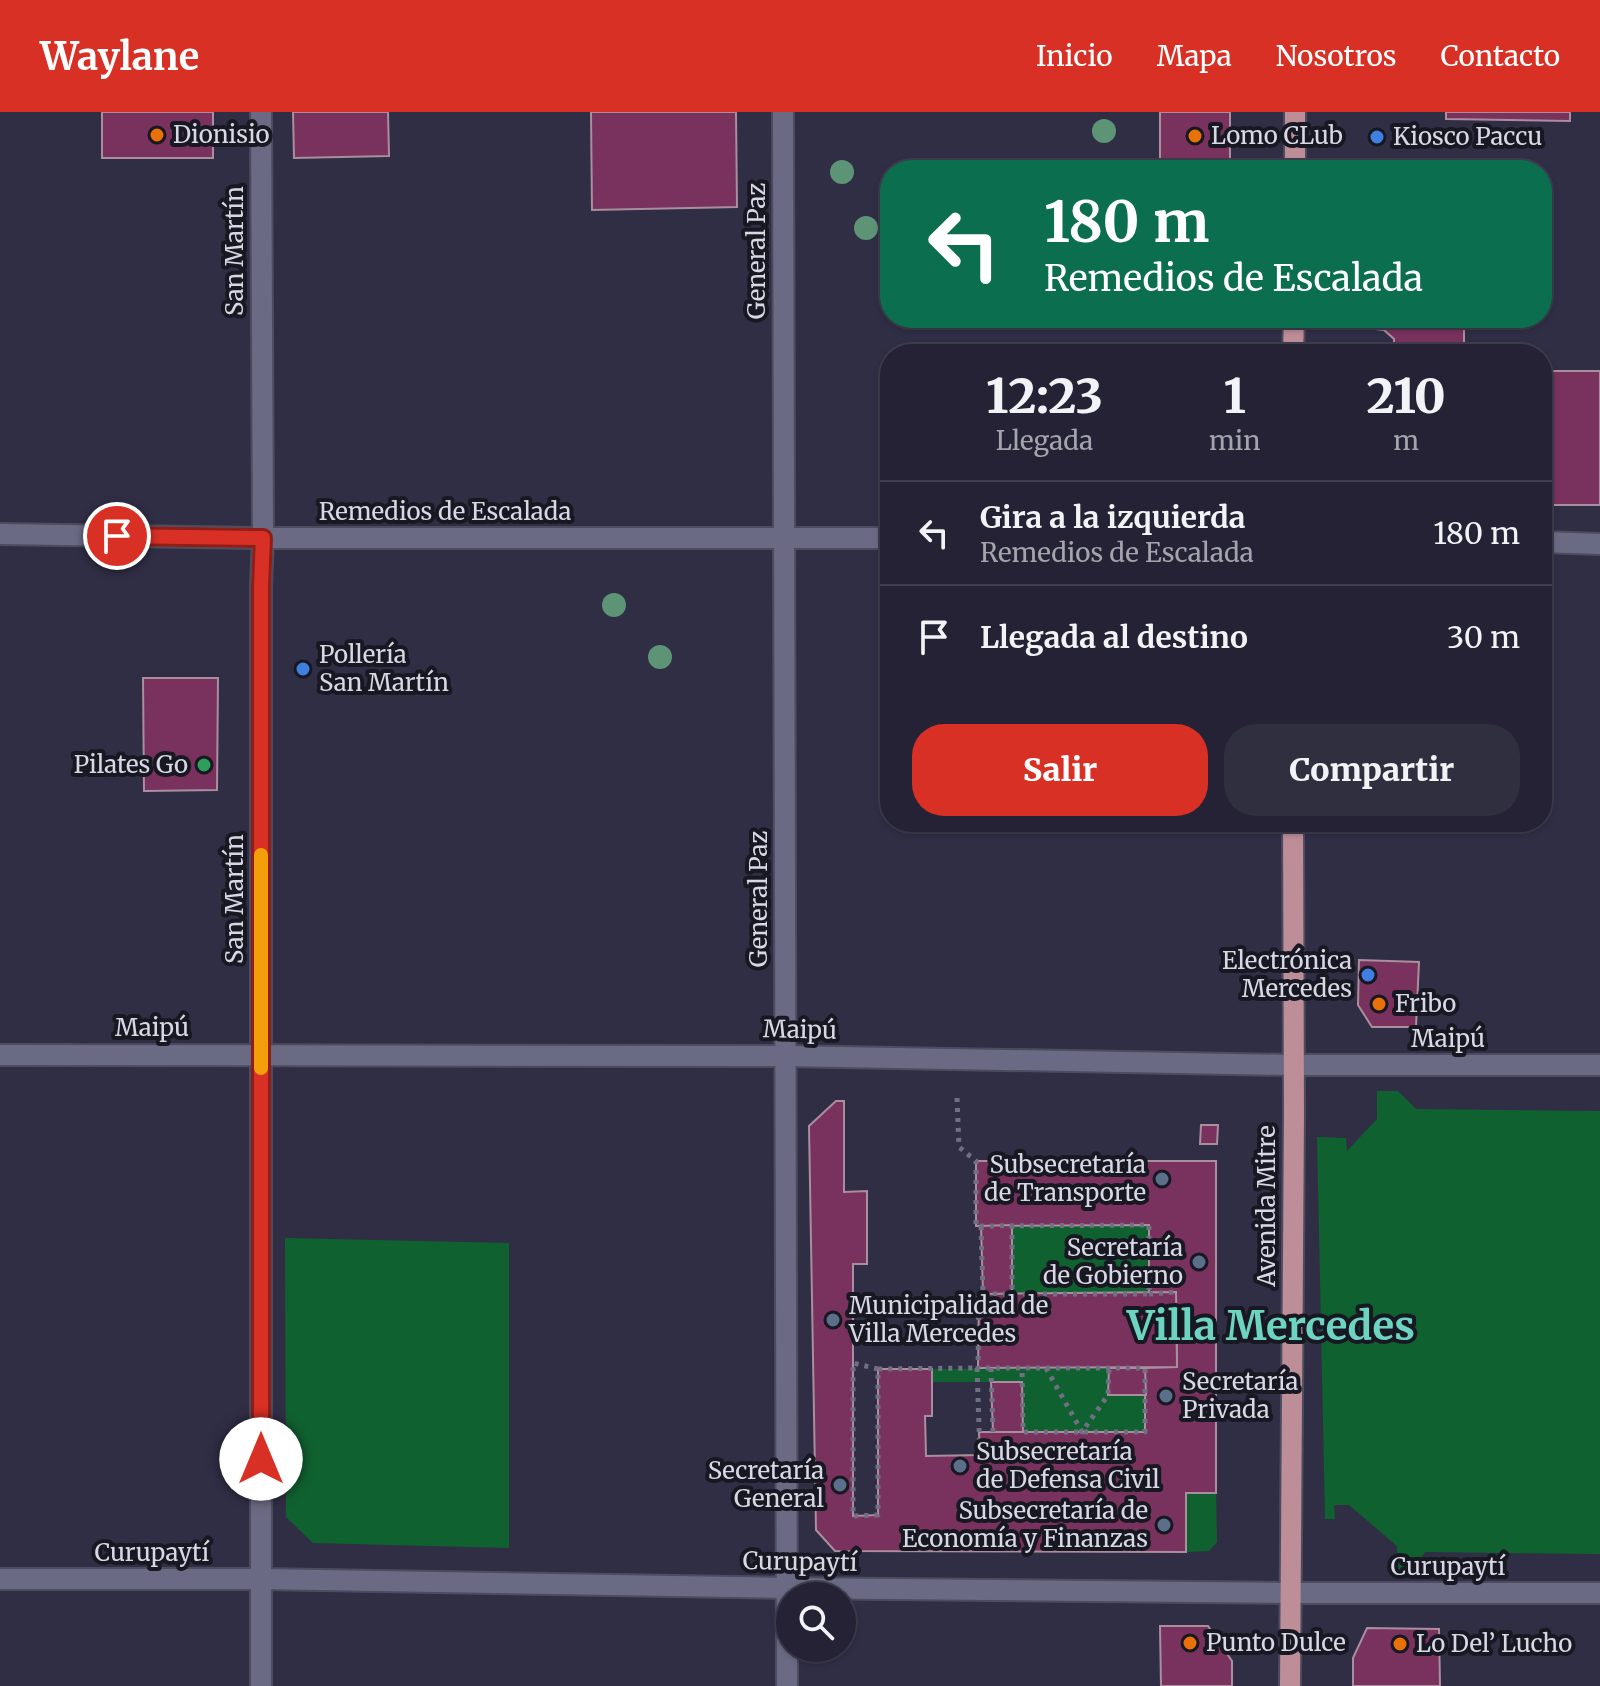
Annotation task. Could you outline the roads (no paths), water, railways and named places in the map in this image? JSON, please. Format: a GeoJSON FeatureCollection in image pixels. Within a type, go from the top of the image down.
{"type":"FeatureCollection","features":[{"type":"Feature","properties":{"kind":"main road"},"geometry":{"type":"LineString","coordinates":[[1295,112],[1295,160]]}},
{"type":"Feature","properties":{"kind":"main road","name":"Avenida Mitre"},"geometry":{"type":"LineString","coordinates":[[1290,1686],[1293,832]]}},
{"type":"Feature","properties":{"kind":"street","name":"San Martín"},"geometry":{"type":"LineString","coordinates":[[261,112],[261,1686]]}},
{"type":"Feature","properties":{"kind":"street","name":"General Paz"},"geometry":{"type":"LineString","coordinates":[[783,112],[787,1582]]}},
{"type":"Feature","properties":{"kind":"street","name":"Remedios de Escalada"},"geometry":{"type":"LineString","coordinates":[[0,534],[263,538],[880,538]]}},
{"type":"Feature","properties":{"kind":"street"},"geometry":{"type":"LineString","coordinates":[[1552,542],[1600,544]]}},
{"type":"Feature","properties":{"kind":"street","name":"Maipú"},"geometry":{"type":"LineString","coordinates":[[0,1055],[785,1056],[1293,1065],[1600,1065]]}},
{"type":"Feature","properties":{"kind":"street","name":"Curupaytí"},"geometry":{"type":"LineString","coordinates":[[0,1579],[261,1579],[776,1588]]}},
{"type":"Feature","properties":{"kind":"street","name":"Curupaytí"},"geometry":{"type":"LineString","coordinates":[[856,1589],[1600,1593]]}},
{"type":"Feature","properties":{"kind":"street","name":"General Paz"},"geometry":{"type":"LineString","coordinates":[[787,1662],[787,1686]]}},
{"type":"Feature","properties":{"kind":"place","name":"Dionisio"},"geometry":{"type":"Point","coordinates":[157,135]}},
{"type":"Feature","properties":{"kind":"place","name":"Lomo CLub"},"geometry":{"type":"Point","coordinates":[1195,136]}},
{"type":"Feature","properties":{"kind":"place","name":"Kiosco Paccu"},"geometry":{"type":"Point","coordinates":[1377,137]}},
{"type":"Feature","properties":{"kind":"place","name":"Pollería San Martín"},"geometry":{"type":"Point","coordinates":[303,669]}},
{"type":"Feature","properties":{"kind":"place","name":"Pilates Go"},"geometry":{"type":"Point","coordinates":[204,765]}},
{"type":"Feature","properties":{"kind":"place","name":"Electrónica Mercedes"},"geometry":{"type":"Point","coordinates":[1368,975]}},
{"type":"Feature","properties":{"kind":"place","name":"Fribo"},"geometry":{"type":"Point","coordinates":[1379,1004]}},
{"type":"Feature","properties":{"kind":"place","name":"Subsecretaría de Transporte"},"geometry":{"type":"Point","coordinates":[1162,1179]}},
{"type":"Feature","properties":{"kind":"place","name":"Secretaría de Gobierno"},"geometry":{"type":"Point","coordinates":[1199,1262]}},
{"type":"Feature","properties":{"kind":"place","name":"Municipalidad de Villa Mercedes"},"geometry":{"type":"Point","coordinates":[833,1320]}},
{"type":"Feature","properties":{"kind":"place","name":"Secretaría Privada"},"geometry":{"type":"Point","coordinates":[1166,1396]}},
{"type":"Feature","properties":{"kind":"place","name":"Subsecretaría de Defensa Civil"},"geometry":{"type":"Point","coordinates":[960,1466]}},
{"type":"Feature","properties":{"kind":"place","name":"Secretaría General"},"geometry":{"type":"Point","coordinates":[840,1485]}},
{"type":"Feature","properties":{"kind":"place","name":"Subsecretaría de Economía y Finanzas"},"geometry":{"type":"Point","coordinates":[1164,1525]}},
{"type":"Feature","properties":{"kind":"place","name":"Punto Dulce"},"geometry":{"type":"Point","coordinates":[1190,1643]}},
{"type":"Feature","properties":{"kind":"place","name":"Lo Del’ Lucho"},"geometry":{"type":"Point","coordinates":[1400,1644]}},
{"type":"Feature","properties":{"kind":"district","name":"Villa Mercedes"},"geometry":{"type":"Point","coordinates":[1271,1326]}}]}
